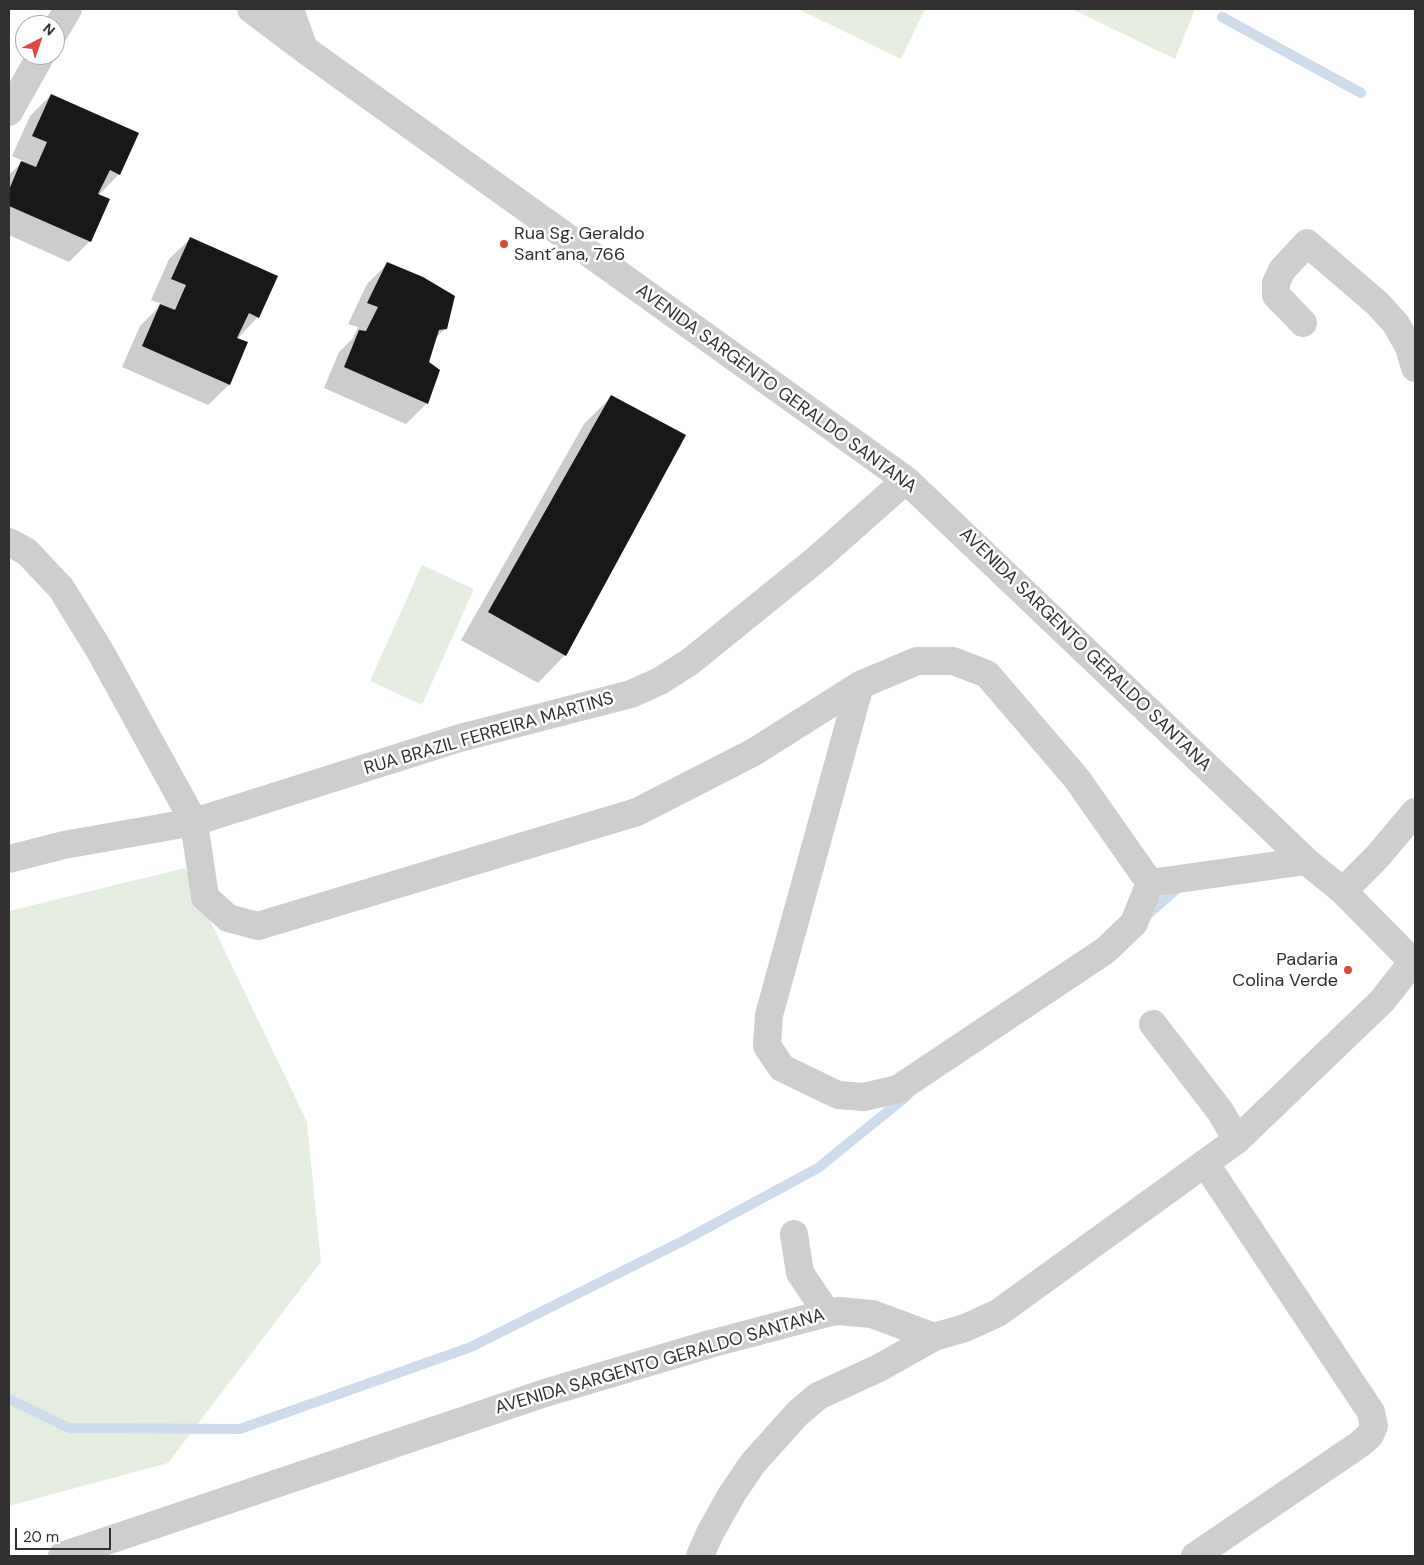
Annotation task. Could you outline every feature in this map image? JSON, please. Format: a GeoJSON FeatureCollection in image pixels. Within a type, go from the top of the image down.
{"type":"FeatureCollection","features":[{"type":"Feature","properties":{"kind":"street","name":"AVENIDA SARGENTO GERALDO SANTANA"},"geometry":{"type":"LineString","coordinates":[[62,1556],[545,1393],[710,1344],[827,1312],[839,1311],[872,1314],[934,1337],[965,1328],[998,1313],[1237,1140],[1382,1001],[1415,963],[1343,891],[1306,861],[906,480],[304,50],[252,9]]}},
{"type":"Feature","properties":{"kind":"street"},"geometry":{"type":"LineString","coordinates":[[290,9],[304,50]]}},
{"type":"Feature","properties":{"kind":"street"},"geometry":{"type":"LineString","coordinates":[[9,112],[36,65]]}},
{"type":"Feature","properties":{"kind":"street"},"geometry":{"type":"LineString","coordinates":[[1303,323],[1276,296],[1276,283],[1282,270],[1307,244],[1378,304],[1396,324],[1409,347],[1415,368]]}},
{"type":"Feature","properties":{"kind":"street","name":"RUA BRAZIL FERREIRA MARTINS"},"geometry":{"type":"LineString","coordinates":[[9,859],[64,845],[194,822],[460,738],[631,694],[660,681],[691,661],[832,546],[906,480]]}},
{"type":"Feature","properties":{"kind":"street"},"geometry":{"type":"LineString","coordinates":[[9,542],[27,552],[61,588],[100,651],[194,822],[205,897],[228,918],[258,926],[637,812],[754,752],[860,685],[917,661],[953,661],[987,674],[1077,779],[1150,883]]}},
{"type":"Feature","properties":{"kind":"street"},"geometry":{"type":"LineString","coordinates":[[860,685],[768,1015],[766,1046],[782,1068],[838,1095],[864,1097],[898,1088],[1106,950],[1134,923],[1150,883]]}},
{"type":"Feature","properties":{"kind":"street"},"geometry":{"type":"LineString","coordinates":[[1343,891],[1415,812]]}},
{"type":"Feature","properties":{"kind":"street"},"geometry":{"type":"LineString","coordinates":[[1150,883],[1306,861]]}},
{"type":"Feature","properties":{"kind":"street"},"geometry":{"type":"LineString","coordinates":[[1153,1024],[1220,1111],[1237,1140]]}},
{"type":"Feature","properties":{"kind":"street"},"geometry":{"type":"LineString","coordinates":[[1195,1556],[1360,1444],[1370,1435],[1374,1426],[1371,1412],[1205,1164]]}},
{"type":"Feature","properties":{"kind":"street"},"geometry":{"type":"LineString","coordinates":[[794,1234],[800,1273],[827,1312]]}},
{"type":"Feature","properties":{"kind":"street"},"geometry":{"type":"LineString","coordinates":[[700,1556],[732,1494],[753,1463],[798,1413],[818,1396],[879,1368],[934,1337]]}},
{"type":"Feature","properties":{"kind":"shaded area"},"geometry":{"type":"Polygon","coordinates":[[[798,9],[925,9],[901,59],[798,9]]]}},
{"type":"Feature","properties":{"kind":"shaded area"},"geometry":{"type":"Polygon","coordinates":[[[1072,9],[1195,9],[1175,59],[1072,9]]]}},
{"type":"Feature","properties":{"kind":"shaded area"},"geometry":{"type":"Polygon","coordinates":[[[422,565],[474,589],[422,705],[370,681],[422,565]]]}},
{"type":"Feature","properties":{"kind":"shaded area"},"geometry":{"type":"Polygon","coordinates":[[[185,868],[307,1122],[321,1262],[168,1463],[9,1506],[9,911],[185,868]]]}},
{"type":"Feature","properties":{"kind":"building"},"geometry":{"type":"Polygon","coordinates":[[[51,94],[139,133],[120,175],[110,170],[98,194],[110,199],[91,242],[9,206],[9,190],[21,161],[36,167],[47,142],[32,136],[51,94]]]}},
{"type":"Feature","properties":{"kind":"building"},"geometry":{"type":"Polygon","coordinates":[[[190,237],[278,276],[259,318],[249,313],[237,338],[248,342],[230,385],[142,346],[160,304],[175,310],[186,285],[171,279],[190,237]]]}},
{"type":"Feature","properties":{"kind":"building"},"geometry":{"type":"Polygon","coordinates":[[[387,262],[423,277],[455,296],[447,329],[439,330],[429,362],[440,370],[428,404],[344,367],[359,330],[366,331],[378,307],[367,303],[387,262]]]}},
{"type":"Feature","properties":{"kind":"building"},"geometry":{"type":"Polygon","coordinates":[[[611,395],[686,435],[566,656],[488,612],[611,395]]]}},
{"type":"Feature","properties":{"kind":"waterway"},"geometry":{"type":"LineString","coordinates":[[1222,17],[1361,93]]}},
{"type":"Feature","properties":{"kind":"waterway"},"geometry":{"type":"LineString","coordinates":[[1144,918],[1180,886]]}},
{"type":"Feature","properties":{"kind":"waterway"},"geometry":{"type":"LineString","coordinates":[[9,1399],[69,1428],[240,1429],[471,1347],[681,1242],[818,1168],[908,1095]]}},
{"type":"Feature","properties":{"kind":"place","name":"Rua Sg. Geraldo Sant´ana, 766"},"geometry":{"type":"Point","coordinates":[504,244]}},
{"type":"Feature","properties":{"kind":"place","name":"Padaria Colina Verde"},"geometry":{"type":"Point","coordinates":[1348,970]}}]}
